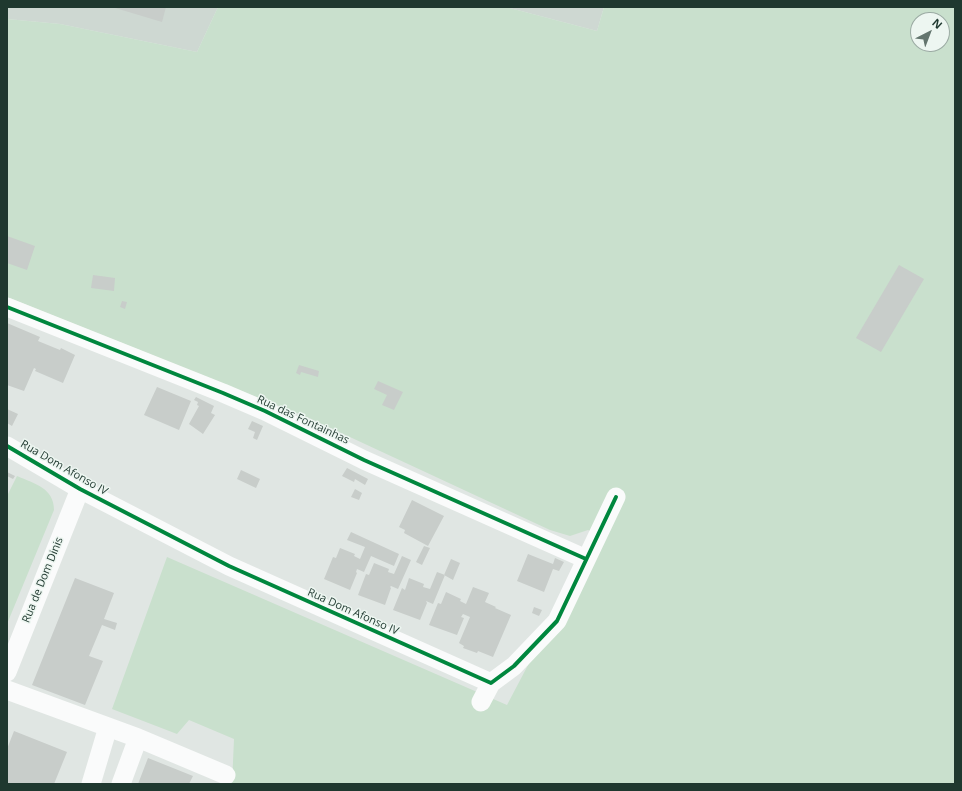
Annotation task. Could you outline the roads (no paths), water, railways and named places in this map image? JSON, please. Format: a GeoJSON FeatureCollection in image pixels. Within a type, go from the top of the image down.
{"type":"FeatureCollection","features":[{"type":"Feature","properties":{"kind":"street","name":"Rua das Fontainhas"},"geometry":{"type":"LineString","coordinates":[[7,308],[251,405],[364,460],[586,559]]}},
{"type":"Feature","properties":{"kind":"street","name":"Rua Dom Afonso IV"},"geometry":{"type":"LineString","coordinates":[[7,446],[80,489],[229,566],[491,683]]}},
{"type":"Feature","properties":{"kind":"street","name":"Rua de Dom Dinis"},"geometry":{"type":"LineString","coordinates":[[7,672],[80,489]]}},
{"type":"Feature","properties":{"kind":"street"},"geometry":{"type":"LineString","coordinates":[[481,702],[491,683],[514,666],[557,621],[616,497]]}},
{"type":"Feature","properties":{"kind":"street"},"geometry":{"type":"LineString","coordinates":[[7,690],[138,738],[226,774]]}},
{"type":"Feature","properties":{"kind":"street"},"geometry":{"type":"LineString","coordinates":[[91,784],[108,727]]}},
{"type":"Feature","properties":{"kind":"street"},"geometry":{"type":"LineString","coordinates":[[121,784],[138,738]]}}]}
